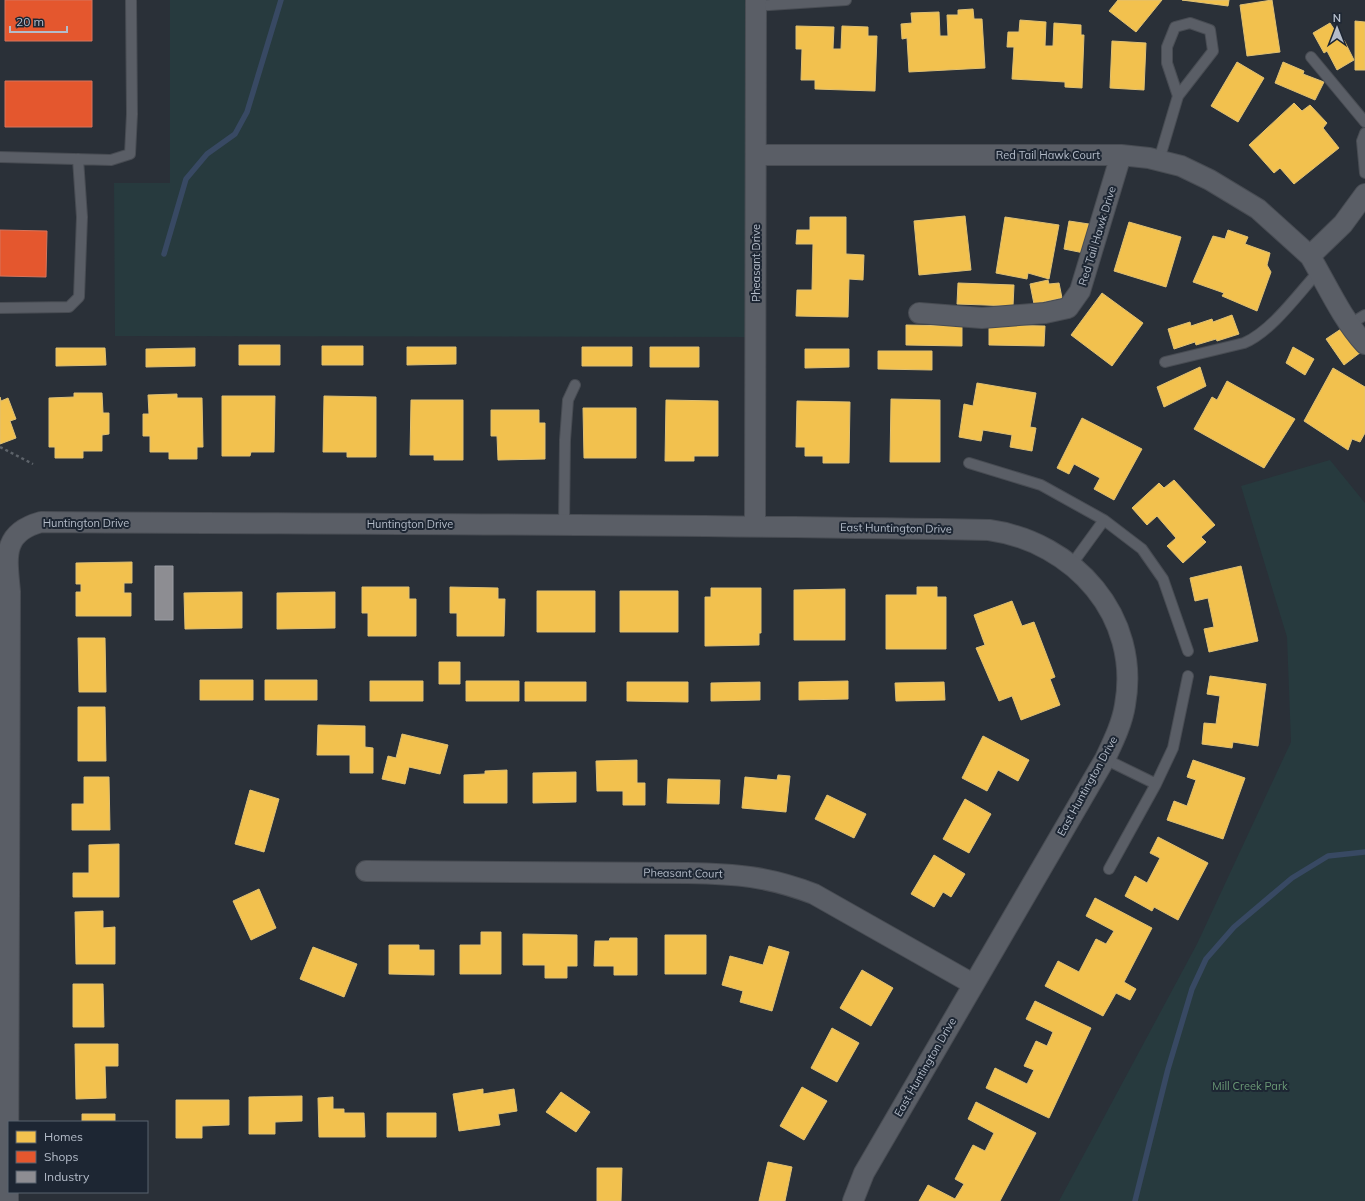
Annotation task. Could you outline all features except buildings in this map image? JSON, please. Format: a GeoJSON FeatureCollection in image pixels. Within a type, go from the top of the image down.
{"type":"FeatureCollection","features":[{"type":"Feature","properties":{"kind":"street","name":"Pheasant Drive"},"geometry":{"type":"LineString","coordinates":[[755,526],[756,3]]}},
{"type":"Feature","properties":{"kind":"street","name":"Red Tail Hawk Court"},"geometry":{"type":"LineString","coordinates":[[756,155],[1122,155],[1159,160],[1196,172],[1258,209],[1314,264],[1357,319],[1365,344]]}},
{"type":"Feature","properties":{"kind":"street","name":"Red Tail Hawk Drive"},"geometry":{"type":"LineString","coordinates":[[919,313],[982,318],[1045,313],[1068,308],[1080,291],[1122,155]]}},
{"type":"Feature","properties":{"kind":"street"},"geometry":{"type":"LineString","coordinates":[[1314,264],[1365,194]]}},
{"type":"Feature","properties":{"kind":"street","name":"Huntington Drive"},"geometry":{"type":"LineString","coordinates":[[8,1121],[10,592],[7,557],[11,542],[18,533],[27,526],[41,522],[755,526]]}},
{"type":"Feature","properties":{"kind":"street","name":"East Huntington Drive"},"geometry":{"type":"LineString","coordinates":[[755,526],[989,530],[1031,540],[1058,554],[1072,564],[1095,588],[1105,602],[1118,630],[1126,659],[1127,687],[1125,706],[1117,735],[1105,759],[864,1173],[853,1201]]}},
{"type":"Feature","properties":{"kind":"street","name":"Pheasant Court"},"geometry":{"type":"LineString","coordinates":[[366,871],[687,873],[737,874],[760,877],[814,894],[974,984]]}},
{"type":"Feature","properties":{"kind":"lane"},"geometry":{"type":"LineString","coordinates":[[0,157],[111,160],[130,154],[132,114],[131,0]]}},
{"type":"Feature","properties":{"kind":"lane"},"geometry":{"type":"LineString","coordinates":[[756,3],[846,0]]}},
{"type":"Feature","properties":{"kind":"lane"},"geometry":{"type":"LineString","coordinates":[[1159,160],[1178,96],[1213,51],[1210,30],[1190,23],[1175,27],[1167,47],[1167,63],[1178,96]]}},
{"type":"Feature","properties":{"kind":"lane"},"geometry":{"type":"LineString","coordinates":[[1311,57],[1365,122]]}},
{"type":"Feature","properties":{"kind":"lane"},"geometry":{"type":"LineString","coordinates":[[1365,133],[1362,141],[1365,173]]}},
{"type":"Feature","properties":{"kind":"lane"},"geometry":{"type":"LineString","coordinates":[[0,308],[69,307],[79,297],[82,218],[78,159]]}},
{"type":"Feature","properties":{"kind":"lane"},"geometry":{"type":"LineString","coordinates":[[1164,362],[1244,343],[1253,339],[1279,315],[1314,264]]}},
{"type":"Feature","properties":{"kind":"lane"},"geometry":{"type":"LineString","coordinates":[[564,525],[565,440],[568,400],[575,385]]}},
{"type":"Feature","properties":{"kind":"lane"},"geometry":{"type":"LineString","coordinates":[[969,463],[1041,485],[1104,520],[1142,549],[1163,579],[1188,651]]}},
{"type":"Feature","properties":{"kind":"lane"},"geometry":{"type":"LineString","coordinates":[[1072,564],[1104,520]]}},
{"type":"Feature","properties":{"kind":"lane"},"geometry":{"type":"LineString","coordinates":[[1109,869],[1156,784],[1173,748],[1188,676]]}},
{"type":"Feature","properties":{"kind":"lane"},"geometry":{"type":"LineString","coordinates":[[1105,759],[1156,784]]}},
{"type":"Feature","properties":{"kind":"path"},"geometry":{"type":"LineString","coordinates":[[0,447],[33,464]]}},
{"type":"Feature","properties":{"kind":"green space"},"geometry":{"type":"Polygon","coordinates":[[[170,0],[756,0],[756,337],[115,336],[114,183],[170,183],[170,0]]]}},
{"type":"Feature","properties":{"kind":"green space","name":"Mill Creek Park"},"geometry":{"type":"Polygon","coordinates":[[[1330,460],[1365,503],[1365,1201],[1059,1201],[1197,944],[1291,742],[1287,637],[1241,486],[1330,460]]]}},
{"type":"Feature","properties":{"kind":"waterway"},"geometry":{"type":"LineString","coordinates":[[164,254],[186,179],[207,154],[235,134],[247,112],[281,0]]}},
{"type":"Feature","properties":{"kind":"waterway"},"geometry":{"type":"LineString","coordinates":[[1135,1201],[1168,1069],[1192,989],[1206,959],[1234,927],[1292,878],[1328,856],[1365,852]]}}]}
